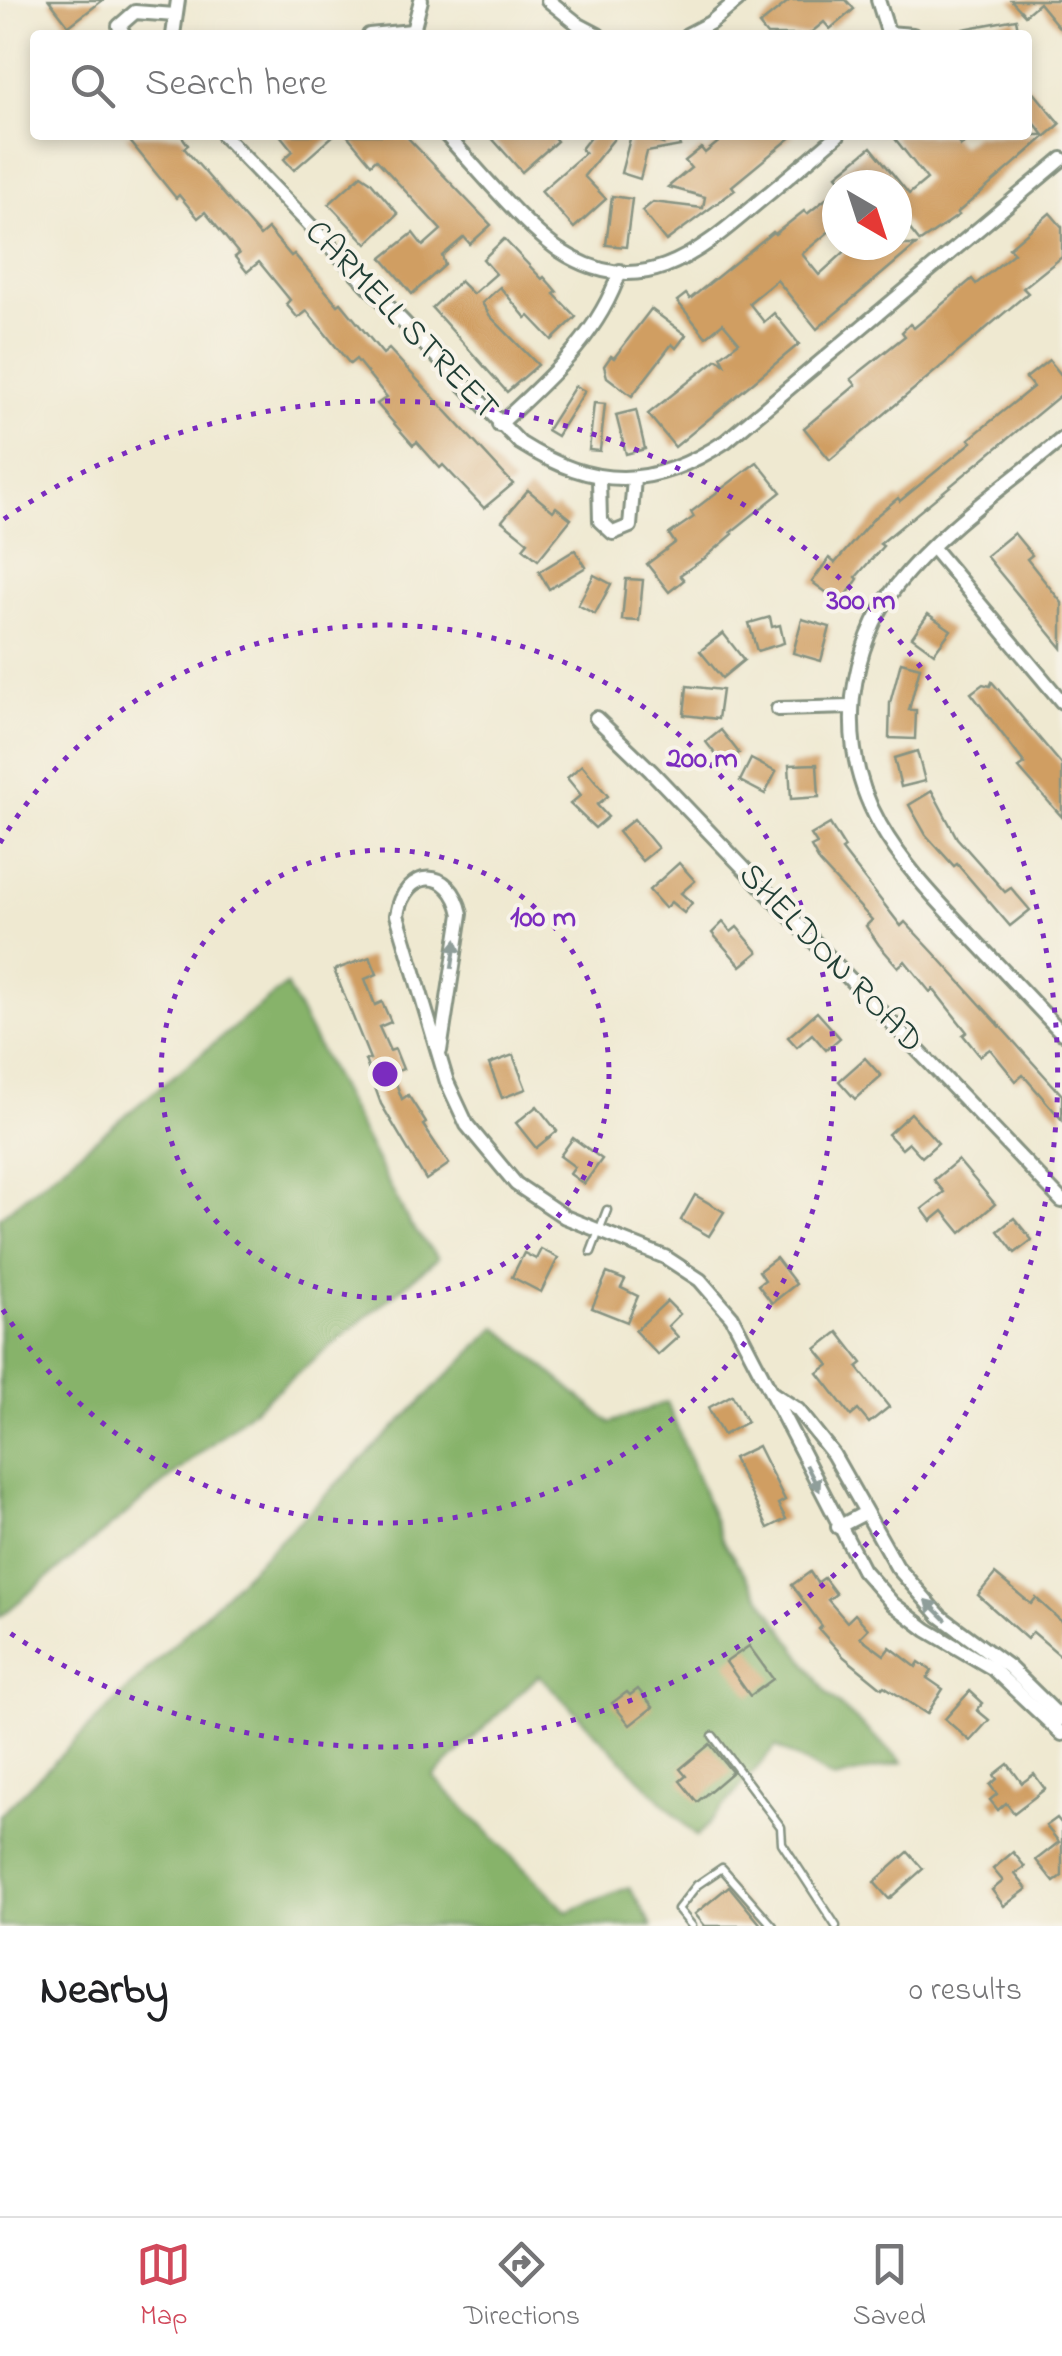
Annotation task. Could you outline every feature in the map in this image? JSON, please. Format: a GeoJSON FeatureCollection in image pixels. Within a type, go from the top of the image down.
{"type":"FeatureCollection","features":[{"type":"Feature","properties":{"kind":"street"},"geometry":{"type":"LineString","coordinates":[[413,30],[422,0]]}},
{"type":"Feature","properties":{"kind":"street"},"geometry":{"type":"LineString","coordinates":[[548,0],[589,30]]}},
{"type":"Feature","properties":{"kind":"street"},"geometry":{"type":"LineString","coordinates":[[697,30],[738,0]]}},
{"type":"Feature","properties":{"kind":"street"},"geometry":{"type":"LineString","coordinates":[[878,0],[887,30]]}},
{"type":"Feature","properties":{"kind":"street"},"geometry":{"type":"LineString","coordinates":[[121,30],[119,26],[135,12],[177,7]]}},
{"type":"Feature","properties":{"kind":"street","name":"CARMELL STREET"},"geometry":{"type":"LineString","coordinates":[[228,140],[500,425],[544,458],[600,478],[634,479],[687,464],[726,441],[1062,159]]}},
{"type":"Feature","properties":{"kind":"street"},"geometry":{"type":"LineString","coordinates":[[451,140],[557,249],[596,267],[620,272],[667,267],[704,248],[832,140]]}},
{"type":"Feature","properties":{"kind":"street"},"geometry":{"type":"LineString","coordinates":[[500,425],[584,340],[607,303],[620,272]]}},
{"type":"Feature","properties":{"kind":"street"},"geometry":{"type":"LineString","coordinates":[[1060,1027],[914,876],[889,844],[859,775],[852,708],[860,662],[875,622],[898,585],[933,548],[1062,439]]}},
{"type":"Feature","properties":{"kind":"street"},"geometry":{"type":"LineString","coordinates":[[600,478],[600,521],[613,533],[630,526],[634,479]]}},
{"type":"Feature","properties":{"kind":"street"},"geometry":{"type":"LineString","coordinates":[[933,548],[1062,702]]}},
{"type":"Feature","properties":{"kind":"street"},"geometry":{"type":"LineString","coordinates":[[778,709],[852,708]]}},
{"type":"Feature","properties":{"kind":"street","name":"SHELDON ROAD"},"geometry":{"type":"LineString","coordinates":[[596,718],[1062,1202]]}},
{"type":"Feature","properties":{"kind":"street"},"geometry":{"type":"LineString","coordinates":[[440,1051],[460,914],[457,895],[446,883],[428,878],[413,882],[400,897],[397,915],[447,1082],[467,1125],[516,1184],[564,1217],[665,1258],[700,1280],[732,1316],[863,1570],[893,1604],[927,1630],[1025,1690],[1062,1734]]}},
{"type":"Feature","properties":{"kind":"street"},"geometry":{"type":"LineString","coordinates":[[770,1392],[798,1410],[833,1454],[897,1566],[940,1616],[1062,1719]]}},
{"type":"Feature","properties":{"kind":"street"},"geometry":{"type":"LineString","coordinates":[[838,1527],[865,1513]]}},
{"type":"Feature","properties":{"kind":"lane"},"geometry":{"type":"LineString","coordinates":[[591,1252],[608,1210]]}},
{"type":"Feature","properties":{"kind":"lane"},"geometry":{"type":"LineString","coordinates":[[713,1736],[781,1828],[782,1843],[836,1926]]}},
{"type":"Feature","properties":{"kind":"lane"},"geometry":{"type":"LineString","coordinates":[[692,1926],[678,1909],[697,1885],[722,1868],[773,1926]]}},
{"type":"Feature","properties":{"kind":"green space"},"geometry":{"type":"Polygon","coordinates":[[[286,985],[410,1225],[438,1258],[0,1617],[0,1217],[286,985]]]}},
{"type":"Feature","properties":{"kind":"green space"},"geometry":{"type":"Polygon","coordinates":[[[497,1327],[610,1423],[667,1402],[723,1542],[828,1695],[903,1762],[834,1779],[776,1746],[697,1837],[539,1675],[433,1777],[567,1912],[629,1887],[652,1926],[0,1926],[0,1815],[497,1327]]]}},
{"type":"Feature","properties":{"kind":"building"},"geometry":{"type":"Polygon","coordinates":[[[49,0],[103,0],[69,26],[49,0]]]}},
{"type":"Feature","properties":{"kind":"building"},"geometry":{"type":"Polygon","coordinates":[[[790,0],[846,0],[854,9],[830,29],[824,22],[814,30],[763,30],[759,25],[790,0]]]}},
{"type":"Feature","properties":{"kind":"building"},"geometry":{"type":"Polygon","coordinates":[[[1011,0],[1062,0],[1062,31],[1039,3],[1025,15],[1011,0]]]}},
{"type":"Feature","properties":{"kind":"building"},"geometry":{"type":"Polygon","coordinates":[[[1016,19],[1018,30],[963,30],[1016,19]]]}},
{"type":"Feature","properties":{"kind":"building"},"geometry":{"type":"Polygon","coordinates":[[[1032,90],[1060,124],[959,215],[920,242],[912,232],[912,192],[927,179],[896,140],[956,140],[961,146],[969,140],[1032,140],[1032,135],[1044,135],[1032,120],[1032,90]]]}},
{"type":"Feature","properties":{"kind":"building"},"geometry":{"type":"Polygon","coordinates":[[[129,140],[184,140],[188,145],[184,148],[260,236],[268,229],[291,256],[294,254],[383,354],[389,349],[513,484],[484,508],[443,465],[440,468],[417,442],[413,445],[377,404],[387,397],[356,359],[350,364],[307,311],[298,318],[286,304],[290,300],[259,262],[247,272],[235,257],[239,254],[205,212],[198,218],[179,195],[176,198],[129,140]]]}},
{"type":"Feature","properties":{"kind":"building"},"geometry":{"type":"Polygon","coordinates":[[[284,140],[328,140],[294,170],[284,159],[293,151],[284,140]]]}},
{"type":"Feature","properties":{"kind":"building"},"geometry":{"type":"Polygon","coordinates":[[[351,140],[410,140],[491,225],[470,244],[464,237],[442,256],[445,265],[412,294],[382,258],[413,233],[423,246],[441,230],[376,159],[371,164],[351,140]]]}},
{"type":"Feature","properties":{"kind":"building"},"geometry":{"type":"Polygon","coordinates":[[[493,140],[556,140],[557,141],[522,172],[493,140]]]}},
{"type":"Feature","properties":{"kind":"building"},"geometry":{"type":"Polygon","coordinates":[[[588,140],[613,140],[584,176],[606,199],[574,228],[541,191],[585,153],[581,149],[588,140]]]}},
{"type":"Feature","properties":{"kind":"building"},"geometry":{"type":"Polygon","coordinates":[[[630,140],[663,144],[662,140],[678,140],[680,146],[647,152],[640,179],[621,173],[630,140]]]}},
{"type":"Feature","properties":{"kind":"building"},"geometry":{"type":"Polygon","coordinates":[[[721,140],[788,140],[732,186],[735,190],[666,241],[642,211],[653,202],[703,208],[705,197],[668,187],[691,168],[685,161],[701,148],[705,153],[721,140]]]}},
{"type":"Feature","properties":{"kind":"building"},"geometry":{"type":"Polygon","coordinates":[[[871,147],[890,170],[843,170],[871,147]]]}},
{"type":"Feature","properties":{"kind":"building"},"geometry":{"type":"Polygon","coordinates":[[[361,175],[398,214],[367,244],[329,204],[361,175]]]}},
{"type":"Feature","properties":{"kind":"building"},"geometry":{"type":"Polygon","coordinates":[[[612,196],[632,199],[626,247],[606,245],[612,196]]]}},
{"type":"Feature","properties":{"kind":"building"},"geometry":{"type":"Polygon","coordinates":[[[822,202],[822,237],[802,254],[819,275],[836,260],[898,260],[817,329],[777,280],[749,303],[764,322],[774,313],[799,344],[675,447],[648,414],[717,359],[725,364],[721,356],[739,342],[723,323],[706,337],[677,301],[686,294],[690,299],[773,232],[804,211],[807,214],[822,202]]]}},
{"type":"Feature","properties":{"kind":"building"},"geometry":{"type":"Polygon","coordinates":[[[1050,213],[1062,227],[1062,257],[1023,288],[1028,293],[830,460],[804,428],[856,385],[851,379],[905,336],[902,332],[910,324],[914,328],[972,279],[976,284],[1014,253],[1009,248],[1050,213]]]}},
{"type":"Feature","properties":{"kind":"building"},"geometry":{"type":"Polygon","coordinates":[[[504,239],[544,277],[576,317],[552,340],[529,316],[526,318],[500,287],[482,303],[538,365],[507,392],[432,308],[460,281],[473,294],[496,274],[483,259],[504,239]]]}},
{"type":"Feature","properties":{"kind":"building"},"geometry":{"type":"Polygon","coordinates":[[[651,309],[686,335],[676,348],[672,344],[632,396],[607,377],[604,366],[651,309]]]}},
{"type":"Feature","properties":{"kind":"building"},"geometry":{"type":"Polygon","coordinates":[[[1049,360],[1062,376],[1062,394],[880,544],[883,546],[856,577],[841,603],[812,582],[829,558],[835,563],[875,517],[972,442],[969,439],[1033,387],[1026,378],[1049,360]]]}},
{"type":"Feature","properties":{"kind":"building"},"geometry":{"type":"Polygon","coordinates":[[[575,386],[585,391],[557,436],[547,430],[575,386]]]}},
{"type":"Feature","properties":{"kind":"building"},"geometry":{"type":"Polygon","coordinates":[[[594,403],[605,404],[600,451],[589,450],[594,403]]]}},
{"type":"Feature","properties":{"kind":"building"},"geometry":{"type":"Polygon","coordinates":[[[636,410],[645,449],[626,454],[616,415],[636,410]]]}},
{"type":"Feature","properties":{"kind":"building"},"geometry":{"type":"Polygon","coordinates":[[[757,462],[781,492],[680,575],[684,580],[669,592],[647,564],[675,543],[669,534],[694,517],[691,512],[757,462]]]}},
{"type":"Feature","properties":{"kind":"building"},"geometry":{"type":"Polygon","coordinates":[[[528,490],[553,511],[556,507],[571,519],[538,560],[523,548],[528,542],[502,521],[528,490]]]}},
{"type":"Feature","properties":{"kind":"building"},"geometry":{"type":"Polygon","coordinates":[[[1014,533],[1032,555],[1027,559],[1062,603],[1062,648],[986,556],[1014,533]]]}},
{"type":"Feature","properties":{"kind":"building"},"geometry":{"type":"Polygon","coordinates":[[[575,550],[586,567],[549,589],[539,572],[575,550]]]}},
{"type":"Feature","properties":{"kind":"building"},"geometry":{"type":"Polygon","coordinates":[[[594,575],[611,584],[595,614],[578,605],[594,575]]]}},
{"type":"Feature","properties":{"kind":"building"},"geometry":{"type":"Polygon","coordinates":[[[626,579],[643,580],[639,621],[622,620],[626,579]]]}},
{"type":"Feature","properties":{"kind":"building"},"geometry":{"type":"Polygon","coordinates":[[[928,614],[951,630],[934,653],[912,637],[928,614]]]}},
{"type":"Feature","properties":{"kind":"building"},"geometry":{"type":"Polygon","coordinates":[[[770,617],[772,627],[780,625],[784,643],[757,651],[749,623],[770,617]]]}},
{"type":"Feature","properties":{"kind":"building"},"geometry":{"type":"Polygon","coordinates":[[[802,619],[830,627],[821,661],[793,653],[802,619]]]}},
{"type":"Feature","properties":{"kind":"building"},"geometry":{"type":"Polygon","coordinates":[[[723,633],[744,660],[722,678],[700,651],[723,633]]]}},
{"type":"Feature","properties":{"kind":"building"},"geometry":{"type":"Polygon","coordinates":[[[901,662],[920,667],[909,710],[916,710],[915,739],[889,738],[890,703],[901,662]]]}},
{"type":"Feature","properties":{"kind":"building"},"geometry":{"type":"Polygon","coordinates":[[[992,682],[1062,765],[1062,817],[1019,768],[1025,764],[971,693],[992,682]]]}},
{"type":"Feature","properties":{"kind":"building"},"geometry":{"type":"Polygon","coordinates":[[[687,686],[722,690],[718,719],[684,715],[687,686]]]}},
{"type":"Feature","properties":{"kind":"building"},"geometry":{"type":"Polygon","coordinates":[[[721,730],[739,753],[724,765],[706,742],[721,730]]]}},
{"type":"Feature","properties":{"kind":"building"},"geometry":{"type":"Polygon","coordinates":[[[917,751],[925,781],[901,787],[894,758],[917,751]]]}},
{"type":"Feature","properties":{"kind":"building"},"geometry":{"type":"Polygon","coordinates":[[[751,759],[776,772],[765,794],[740,781],[751,759]]]}},
{"type":"Feature","properties":{"kind":"building"},"geometry":{"type":"Polygon","coordinates":[[[817,764],[819,797],[791,799],[789,765],[817,764]]]}},
{"type":"Feature","properties":{"kind":"building"},"geometry":{"type":"Polygon","coordinates":[[[582,765],[608,796],[597,805],[608,817],[595,828],[570,804],[581,795],[567,778],[582,765]]]}},
{"type":"Feature","properties":{"kind":"building"},"geometry":{"type":"Polygon","coordinates":[[[932,791],[957,838],[1005,892],[1011,888],[1030,910],[1010,926],[957,864],[954,866],[926,835],[909,805],[932,791]]]}},
{"type":"Feature","properties":{"kind":"building"},"geometry":{"type":"Polygon","coordinates":[[[634,819],[658,848],[642,861],[618,832],[634,819]]]}},
{"type":"Feature","properties":{"kind":"building"},"geometry":{"type":"Polygon","coordinates":[[[830,824],[845,848],[842,850],[901,926],[905,922],[1062,1095],[1062,1120],[1023,1075],[1016,1081],[990,1049],[980,1056],[963,1035],[967,1032],[933,989],[930,992],[905,961],[898,967],[879,945],[866,926],[872,920],[820,863],[811,847],[817,844],[811,835],[830,824]]]}},
{"type":"Feature","properties":{"kind":"building"},"geometry":{"type":"Polygon","coordinates":[[[679,863],[695,881],[681,893],[692,903],[684,913],[671,902],[665,908],[649,890],[679,863]]]}},
{"type":"Feature","properties":{"kind":"building"},"geometry":{"type":"Polygon","coordinates":[[[723,922],[731,932],[737,927],[758,952],[741,966],[712,933],[723,922]]]}},
{"type":"Feature","properties":{"kind":"building"},"geometry":{"type":"Polygon","coordinates":[[[370,957],[377,974],[365,979],[375,1005],[382,1002],[391,1022],[379,1027],[403,1069],[392,1073],[402,1099],[408,1095],[449,1164],[426,1180],[381,1104],[365,1060],[370,1059],[334,970],[370,957]]]}},
{"type":"Feature","properties":{"kind":"building"},"geometry":{"type":"Polygon","coordinates":[[[817,1012],[840,1038],[826,1050],[812,1034],[797,1047],[788,1037],[817,1012]]]}},
{"type":"Feature","properties":{"kind":"building"},"geometry":{"type":"Polygon","coordinates":[[[513,1055],[526,1089],[502,1098],[489,1064],[513,1055]]]}},
{"type":"Feature","properties":{"kind":"building"},"geometry":{"type":"Polygon","coordinates":[[[865,1058],[881,1076],[855,1099],[839,1081],[865,1058]]]}},
{"type":"Feature","properties":{"kind":"building"},"geometry":{"type":"Polygon","coordinates":[[[537,1106],[557,1131],[536,1148],[516,1123],[537,1106]]]}},
{"type":"Feature","properties":{"kind":"building"},"geometry":{"type":"Polygon","coordinates":[[[911,1113],[938,1143],[922,1157],[909,1143],[902,1149],[888,1134],[911,1113]]]}},
{"type":"Feature","properties":{"kind":"building"},"geometry":{"type":"Polygon","coordinates":[[[573,1138],[602,1159],[584,1184],[570,1174],[575,1167],[560,1156],[573,1138]]]}},
{"type":"Feature","properties":{"kind":"building"},"geometry":{"type":"Polygon","coordinates":[[[958,1160],[995,1204],[961,1233],[943,1211],[931,1221],[922,1209],[944,1192],[934,1180],[958,1160]]]}},
{"type":"Feature","properties":{"kind":"building"},"geometry":{"type":"Polygon","coordinates":[[[695,1195],[724,1212],[709,1236],[681,1220],[695,1195]]]}},
{"type":"Feature","properties":{"kind":"building"},"geometry":{"type":"Polygon","coordinates":[[[1014,1218],[1032,1240],[1015,1253],[998,1231],[1014,1218]]]}},
{"type":"Feature","properties":{"kind":"building"},"geometry":{"type":"Polygon","coordinates":[[[541,1249],[558,1258],[541,1292],[512,1277],[524,1253],[536,1259],[541,1249]]]}},
{"type":"Feature","properties":{"kind":"building"},"geometry":{"type":"Polygon","coordinates":[[[776,1258],[796,1284],[772,1303],[758,1285],[765,1280],[759,1271],[776,1258]]]}},
{"type":"Feature","properties":{"kind":"building"},"geometry":{"type":"Polygon","coordinates":[[[607,1273],[625,1280],[621,1288],[638,1296],[627,1322],[592,1308],[607,1273]]]}},
{"type":"Feature","properties":{"kind":"building"},"geometry":{"type":"Polygon","coordinates":[[[667,1301],[680,1314],[668,1326],[678,1337],[658,1355],[635,1331],[667,1301]]]}},
{"type":"Feature","properties":{"kind":"building"},"geometry":{"type":"Polygon","coordinates":[[[838,1332],[862,1363],[857,1367],[889,1407],[869,1423],[858,1410],[851,1416],[818,1373],[829,1365],[816,1349],[838,1332]]]}},
{"type":"Feature","properties":{"kind":"building"},"geometry":{"type":"Polygon","coordinates":[[[732,1395],[747,1422],[723,1435],[708,1408],[732,1395]]]}},
{"type":"Feature","properties":{"kind":"building"},"geometry":{"type":"Polygon","coordinates":[[[758,1446],[785,1500],[778,1504],[786,1519],[768,1528],[733,1458],[758,1446]]]}},
{"type":"Feature","properties":{"kind":"building"},"geometry":{"type":"Polygon","coordinates":[[[810,1572],[817,1583],[824,1578],[836,1594],[828,1600],[847,1622],[855,1614],[868,1629],[860,1637],[884,1655],[890,1647],[916,1667],[919,1662],[932,1671],[927,1678],[943,1689],[927,1714],[882,1688],[844,1657],[819,1629],[822,1626],[792,1585],[810,1572]]]}},
{"type":"Feature","properties":{"kind":"building"},"geometry":{"type":"Polygon","coordinates":[[[995,1574],[1031,1604],[1036,1598],[1062,1622],[1062,1657],[1033,1632],[1027,1639],[978,1595],[995,1574]]]}},
{"type":"Feature","properties":{"kind":"building"},"geometry":{"type":"Polygon","coordinates":[[[749,1646],[773,1679],[750,1696],[726,1662],[749,1646]]]}},
{"type":"Feature","properties":{"kind":"building"},"geometry":{"type":"Polygon","coordinates":[[[638,1689],[653,1707],[630,1725],[612,1703],[638,1689]]]}},
{"type":"Feature","properties":{"kind":"building"},"geometry":{"type":"Polygon","coordinates":[[[970,1691],[983,1703],[977,1710],[989,1720],[970,1741],[945,1719],[970,1691]]]}},
{"type":"Feature","properties":{"kind":"building"},"geometry":{"type":"Polygon","coordinates":[[[710,1744],[732,1772],[697,1802],[680,1781],[686,1776],[680,1769],[710,1744]]]}},
{"type":"Feature","properties":{"kind":"building"},"geometry":{"type":"Polygon","coordinates":[[[1008,1764],[1022,1783],[1034,1774],[1045,1789],[1014,1813],[1006,1803],[998,1810],[990,1800],[997,1794],[990,1785],[997,1779],[994,1775],[1008,1764]]]}},
{"type":"Feature","properties":{"kind":"building"},"geometry":{"type":"Polygon","coordinates":[[[1057,1818],[1062,1824],[1062,1876],[1054,1882],[1036,1860],[1059,1842],[1046,1826],[1057,1818]]]}},
{"type":"Feature","properties":{"kind":"building"},"geometry":{"type":"Polygon","coordinates":[[[908,1852],[923,1869],[889,1899],[874,1882],[908,1852]]]}},
{"type":"Feature","properties":{"kind":"building"},"geometry":{"type":"Polygon","coordinates":[[[1013,1852],[1025,1867],[1015,1874],[1027,1889],[1004,1906],[992,1890],[1003,1881],[993,1869],[1013,1852]]]}},
{"type":"Feature","properties":{"kind":"building"},"geometry":{"type":"Polygon","coordinates":[[[729,1886],[762,1926],[705,1926],[695,1914],[729,1886]]]}}]}
